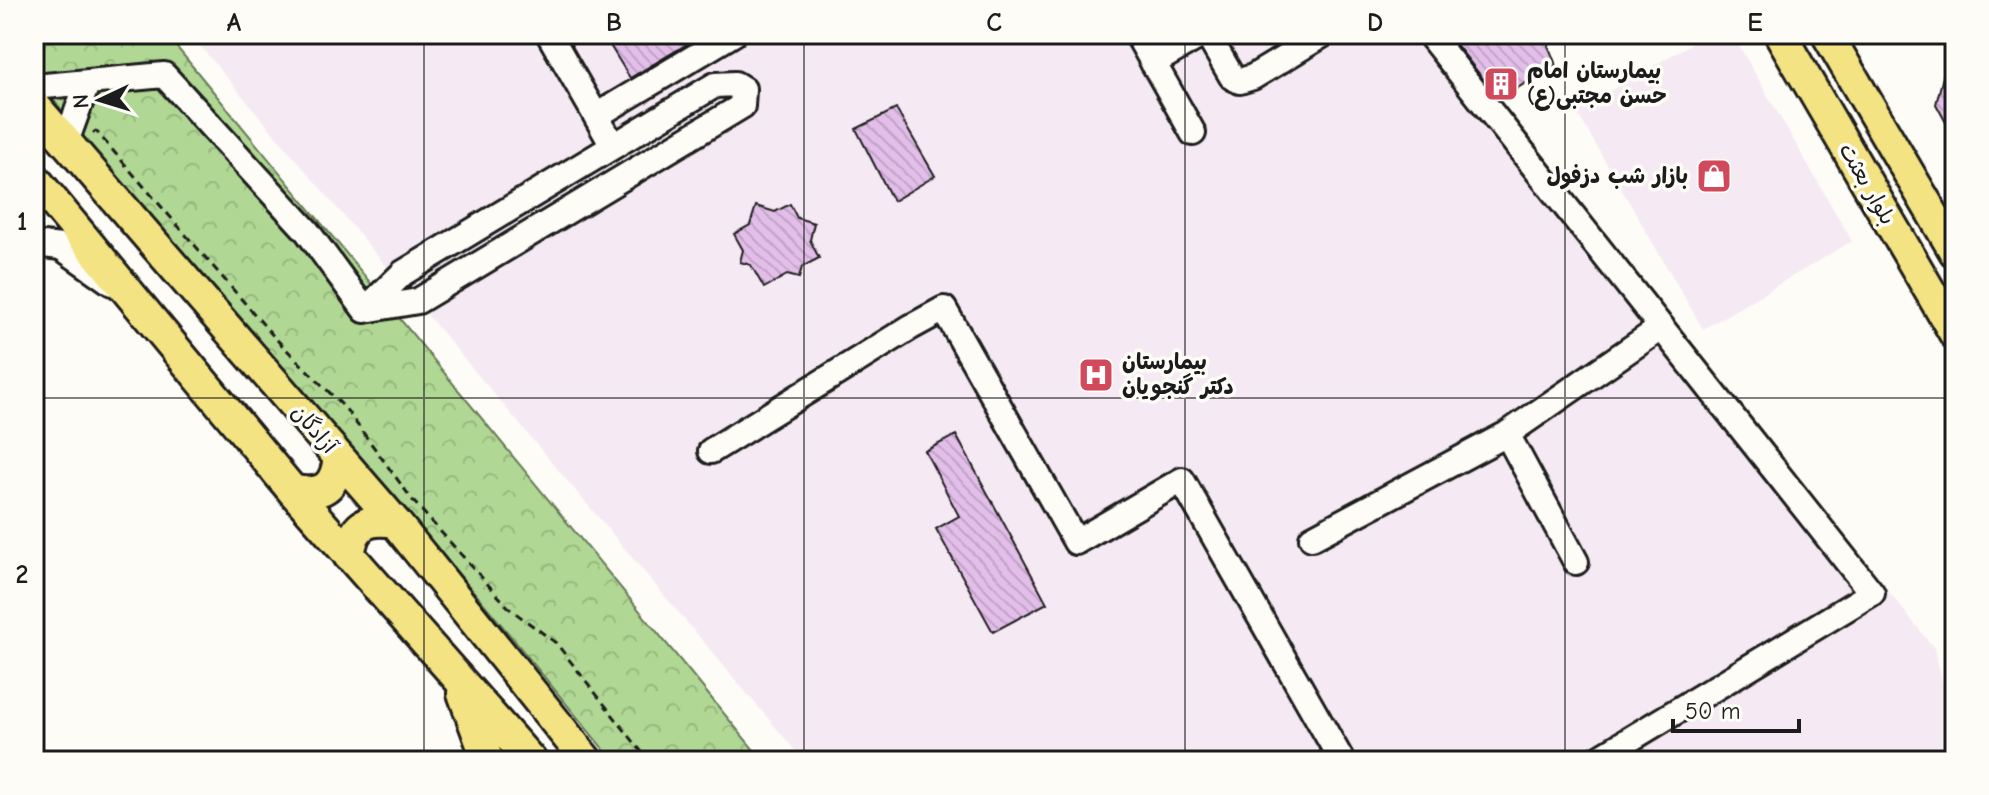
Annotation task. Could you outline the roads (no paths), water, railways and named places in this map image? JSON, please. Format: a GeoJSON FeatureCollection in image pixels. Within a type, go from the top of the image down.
{"type":"FeatureCollection","features":[{"type":"Feature","properties":{"kind":"main road","name":"بلوار بعثت"},"geometry":{"type":"LineString","coordinates":[[1780,34],[1955,334]]}},
{"type":"Feature","properties":{"kind":"main road"},"geometry":{"type":"LineString","coordinates":[[1788,34],[1802,34]]}},
{"type":"Feature","properties":{"kind":"main road","name":"بلوار بعثت"},"geometry":{"type":"LineString","coordinates":[[1827,34],[1955,252]]}},
{"type":"Feature","properties":{"kind":"main road","name":"آزادگان"},"geometry":{"type":"LineString","coordinates":[[34,105],[395,522],[587,761]]}},
{"type":"Feature","properties":{"kind":"main road"},"geometry":{"type":"LineString","coordinates":[[34,178],[292,490],[531,761]]}},
{"type":"Feature","properties":{"kind":"main road"},"geometry":{"type":"LineString","coordinates":[[292,490],[309,494],[326,489],[336,475],[339,458]]}},
{"type":"Feature","properties":{"kind":"main road"},"geometry":{"type":"LineString","coordinates":[[349,556],[351,539],[362,525],[378,519],[395,522]]}},
{"type":"Feature","properties":{"kind":"main road"},"geometry":{"type":"LineString","coordinates":[[457,677],[488,761]]}},
{"type":"Feature","properties":{"kind":"street"},"geometry":{"type":"LineString","coordinates":[[549,34],[613,146]]}},
{"type":"Feature","properties":{"kind":"street"},"geometry":{"type":"LineString","coordinates":[[596,116],[733,34]]}},
{"type":"Feature","properties":{"kind":"street"},"geometry":{"type":"LineString","coordinates":[[1137,34],[1193,133]]}},
{"type":"Feature","properties":{"kind":"street"},"geometry":{"type":"LineString","coordinates":[[1153,63],[1205,34],[1232,77],[1240,81],[1253,77],[1324,34]]}},
{"type":"Feature","properties":{"kind":"street"},"geometry":{"type":"LineString","coordinates":[[1429,34],[1872,593],[1594,761]]}},
{"type":"Feature","properties":{"kind":"street"},"geometry":{"type":"LineString","coordinates":[[34,87],[164,75],[307,231],[365,310]]}},
{"type":"Feature","properties":{"kind":"street"},"geometry":{"type":"LineString","coordinates":[[66,142],[87,84]]}},
{"type":"Feature","properties":{"kind":"street"},"geometry":{"type":"LineString","coordinates":[[735,84],[743,89],[742,106],[418,301],[365,310],[403,273],[715,85],[735,84]]}},
{"type":"Feature","properties":{"kind":"street"},"geometry":{"type":"LineString","coordinates":[[34,244],[61,247],[131,297]]}},
{"type":"Feature","properties":{"kind":"street"},"geometry":{"type":"LineString","coordinates":[[711,451],[944,309],[1076,542],[1182,480],[1342,761]]}},
{"type":"Feature","properties":{"kind":"street"},"geometry":{"type":"LineString","coordinates":[[1312,538],[1507,434],[1662,327]]}},
{"type":"Feature","properties":{"kind":"street"},"geometry":{"type":"LineString","coordinates":[[1507,434],[1576,562]]}},
{"type":"Feature","properties":{"kind":"place","name":"بیمارستان امام حسن مجتبی(ع)"},"geometry":{"type":"Point","coordinates":[1501,84]}},
{"type":"Feature","properties":{"kind":"place","name":"بازار شب دزفول"},"geometry":{"type":"Point","coordinates":[1714,176]}},
{"type":"Feature","properties":{"kind":"place","name":"بیمارستان دکتر گنجویان"},"geometry":{"type":"Point","coordinates":[1096,375]}}]}
